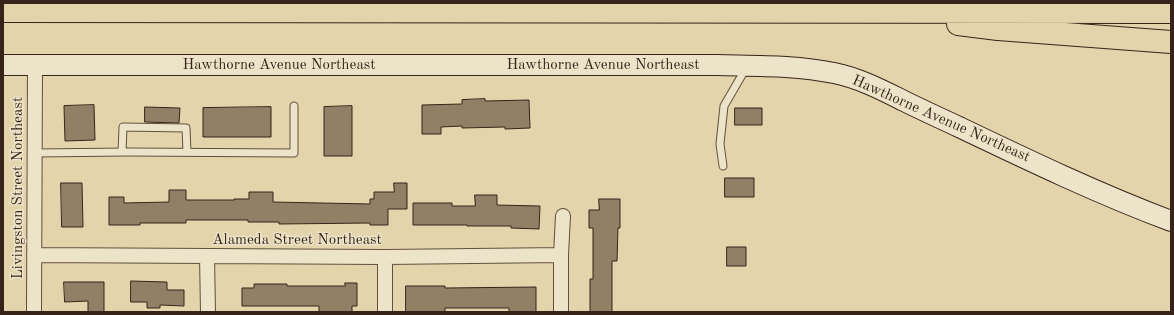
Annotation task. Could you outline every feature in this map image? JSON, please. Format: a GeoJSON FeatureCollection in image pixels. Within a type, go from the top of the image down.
{"type":"FeatureCollection","features":[{"type":"Feature","properties":{"kind":"highway"},"geometry":{"type":"LineString","coordinates":[[3,11],[1171,12]]}},
{"type":"Feature","properties":{"kind":"highway"},"geometry":{"type":"LineString","coordinates":[[865,12],[998,29],[1171,42]]}},
{"type":"Feature","properties":{"kind":"main road","name":"Hawthorne Avenue Northeast"},"geometry":{"type":"LineString","coordinates":[[3,65],[799,67],[835,73],[857,80],[888,93],[1094,190],[1171,221]]}},
{"type":"Feature","properties":{"kind":"street","name":"Livingston Street Northeast"},"geometry":{"type":"LineString","coordinates":[[34,312],[35,65]]}},
{"type":"Feature","properties":{"kind":"street"},"geometry":{"type":"LineString","coordinates":[[561,312],[563,216]]}},
{"type":"Feature","properties":{"kind":"street","name":"Alameda Street Northeast"},"geometry":{"type":"LineString","coordinates":[[34,255],[385,257],[561,255]]}},
{"type":"Feature","properties":{"kind":"street"},"geometry":{"type":"LineString","coordinates":[[207,256],[208,312]]}},
{"type":"Feature","properties":{"kind":"street"},"geometry":{"type":"LineString","coordinates":[[385,257],[385,312]]}},
{"type":"Feature","properties":{"kind":"lane"},"geometry":{"type":"LineString","coordinates":[[723,166],[720,144],[724,106],[747,66]]}},
{"type":"Feature","properties":{"kind":"lane"},"geometry":{"type":"LineString","coordinates":[[35,153],[294,153],[294,106]]}},
{"type":"Feature","properties":{"kind":"lane"},"geometry":{"type":"LineString","coordinates":[[122,152],[123,127],[186,128],[187,152]]}},
{"type":"Feature","properties":{"kind":"building"},"geometry":{"type":"Polygon","coordinates":[[[485,99],[485,101],[529,100],[530,128],[505,129],[505,127],[441,127],[441,134],[422,134],[422,105],[462,104],[462,100],[485,99]]]}},
{"type":"Feature","properties":{"kind":"building"},"geometry":{"type":"Polygon","coordinates":[[[94,105],[95,140],[65,141],[64,106],[94,105]]]}},
{"type":"Feature","properties":{"kind":"building"},"geometry":{"type":"Polygon","coordinates":[[[352,106],[352,156],[324,156],[324,107],[352,106]]]}},
{"type":"Feature","properties":{"kind":"building"},"geometry":{"type":"Polygon","coordinates":[[[145,107],[180,108],[179,123],[145,122],[145,107]]]}},
{"type":"Feature","properties":{"kind":"building"},"geometry":{"type":"Polygon","coordinates":[[[271,107],[271,137],[203,137],[203,108],[271,107]]]}},
{"type":"Feature","properties":{"kind":"building"},"geometry":{"type":"Polygon","coordinates":[[[735,108],[762,108],[762,125],[735,125],[735,108]]]}},
{"type":"Feature","properties":{"kind":"building"},"geometry":{"type":"Polygon","coordinates":[[[725,178],[754,178],[754,197],[725,197],[725,178]]]}},
{"type":"Feature","properties":{"kind":"building"},"geometry":{"type":"Polygon","coordinates":[[[61,183],[82,183],[83,227],[62,227],[61,183]]]}},
{"type":"Feature","properties":{"kind":"building"},"geometry":{"type":"Polygon","coordinates":[[[394,183],[407,183],[407,209],[388,209],[388,225],[370,225],[370,223],[279,224],[279,222],[248,222],[248,220],[186,220],[186,223],[109,225],[109,197],[124,197],[124,203],[169,202],[169,190],[186,190],[186,200],[249,199],[249,192],[273,192],[273,202],[370,204],[370,199],[374,199],[374,192],[394,192],[394,183]]]}},
{"type":"Feature","properties":{"kind":"building"},"geometry":{"type":"Polygon","coordinates":[[[475,195],[497,195],[497,205],[540,206],[539,229],[511,228],[511,226],[413,225],[413,203],[452,203],[452,206],[475,206],[475,195]]]}},
{"type":"Feature","properties":{"kind":"building"},"geometry":{"type":"Polygon","coordinates":[[[599,199],[620,199],[620,228],[618,228],[617,261],[612,261],[612,312],[590,312],[590,279],[593,279],[593,228],[589,228],[589,210],[599,210],[599,199]]]}},
{"type":"Feature","properties":{"kind":"building"},"geometry":{"type":"Polygon","coordinates":[[[727,247],[746,247],[746,266],[727,266],[727,247]]]}},
{"type":"Feature","properties":{"kind":"building"},"geometry":{"type":"Polygon","coordinates":[[[131,281],[167,282],[167,290],[184,290],[184,306],[160,305],[160,308],[147,308],[147,302],[131,302],[131,281]]]}},
{"type":"Feature","properties":{"kind":"building"},"geometry":{"type":"Polygon","coordinates":[[[64,282],[104,282],[104,312],[88,312],[88,301],[65,302],[64,282]]]}},
{"type":"Feature","properties":{"kind":"building"},"geometry":{"type":"Polygon","coordinates":[[[345,283],[357,283],[357,306],[352,306],[352,312],[319,312],[319,306],[242,306],[242,288],[254,288],[254,284],[287,284],[287,286],[345,286],[345,283]]]}},
{"type":"Feature","properties":{"kind":"building"},"geometry":{"type":"Polygon","coordinates":[[[406,286],[445,286],[445,288],[536,287],[536,312],[509,312],[509,308],[445,308],[445,312],[406,312],[406,286]]]}}]}
